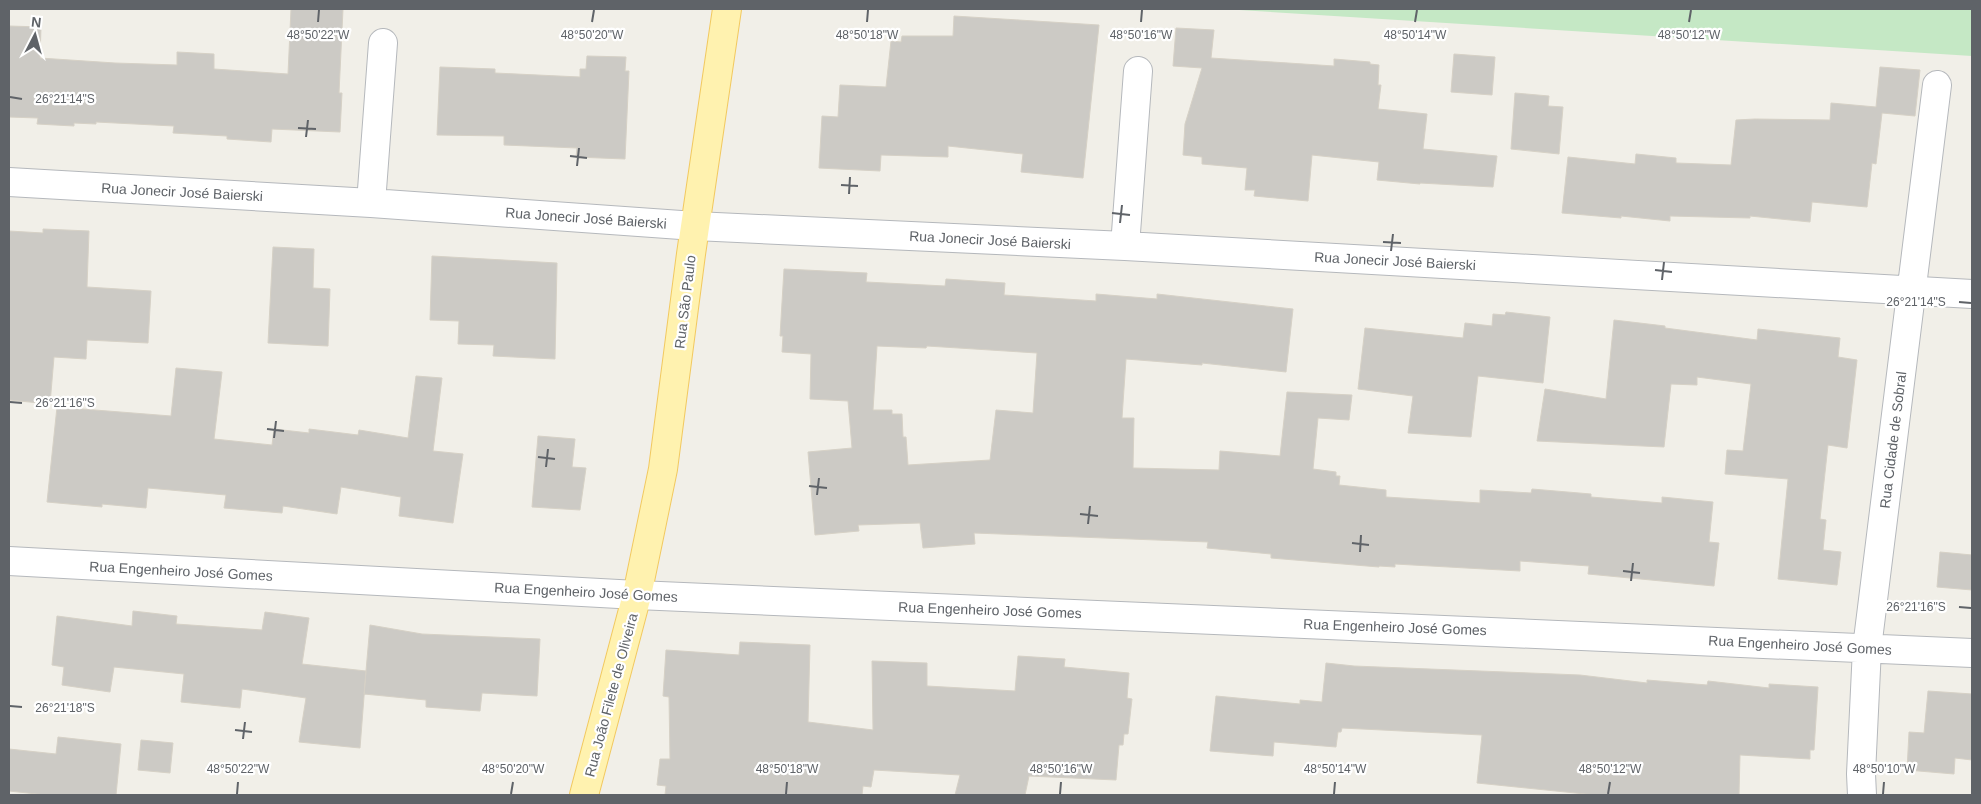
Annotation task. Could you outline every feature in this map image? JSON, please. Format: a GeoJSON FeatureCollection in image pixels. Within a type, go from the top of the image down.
{"type":"FeatureCollection","features":[{"type":"Feature","properties":{"kind":"main road","name":"Rua São Paulo"},"geometry":{"type":"LineString","coordinates":[[637,595],[663,469],[695,226],[727,9]]}},
{"type":"Feature","properties":{"kind":"main road","name":"Rua João Filete de Oliveira"},"geometry":{"type":"LineString","coordinates":[[584,795],[637,595]]}},
{"type":"Feature","properties":{"kind":"street"},"geometry":{"type":"LineString","coordinates":[[372,203],[383,43]]}},
{"type":"Feature","properties":{"kind":"street"},"geometry":{"type":"LineString","coordinates":[[1125,246],[1138,71]]}},
{"type":"Feature","properties":{"kind":"street","name":"Rua Cidade de Sobral"},"geometry":{"type":"LineString","coordinates":[[1862,795],[1861,774],[1867,648],[1937,85]]}},
{"type":"Feature","properties":{"kind":"street","name":"Rua Jonecir José Baierski"},"geometry":{"type":"LineString","coordinates":[[9,182],[372,203],[695,226],[1125,246],[1972,294]]}},
{"type":"Feature","properties":{"kind":"street","name":"Rua Engenheiro José Gomes"},"geometry":{"type":"LineString","coordinates":[[9,562],[637,595],[1972,653]]}},
{"type":"Feature","properties":{"kind":"green space"},"geometry":{"type":"Polygon","coordinates":[[[1223,9],[1972,9],[1972,56],[1223,9]]]}},
{"type":"Feature","properties":{"kind":"building"},"geometry":{"type":"Polygon","coordinates":[[[291,9],[343,9],[339,93],[342,93],[340,132],[272,129],[271,142],[227,139],[227,136],[173,133],[174,126],[96,122],[96,124],[74,123],[74,126],[37,124],[38,118],[9,117],[9,26],[41,27],[40,58],[177,65],[177,52],[214,54],[214,69],[288,74],[291,9]]]}},
{"type":"Feature","properties":{"kind":"building"},"geometry":{"type":"Polygon","coordinates":[[[954,16],[1099,25],[1083,178],[1021,172],[1023,154],[948,146],[948,157],[881,155],[880,171],[819,168],[822,116],[838,117],[840,85],[886,87],[891,41],[901,42],[902,36],[953,36],[954,16]]]}},
{"type":"Feature","properties":{"kind":"building"},"geometry":{"type":"Polygon","coordinates":[[[1176,28],[1214,30],[1211,58],[1334,66],[1334,59],[1370,62],[1370,64],[1379,65],[1378,85],[1381,85],[1378,109],[1427,114],[1423,149],[1497,156],[1493,187],[1377,180],[1379,162],[1312,155],[1308,201],[1254,196],[1255,190],[1245,190],[1247,168],[1202,164],[1202,157],[1183,155],[1185,124],[1202,68],[1173,66],[1176,28]]]}},
{"type":"Feature","properties":{"kind":"building"},"geometry":{"type":"Polygon","coordinates":[[[1454,54],[1495,57],[1492,95],[1451,92],[1454,54]]]}},
{"type":"Feature","properties":{"kind":"building"},"geometry":{"type":"Polygon","coordinates":[[[587,56],[626,57],[625,71],[629,71],[625,159],[576,157],[577,148],[504,145],[504,136],[437,135],[440,67],[495,69],[495,73],[580,77],[580,69],[586,69],[587,56]]]}},
{"type":"Feature","properties":{"kind":"building"},"geometry":{"type":"Polygon","coordinates":[[[1880,67],[1920,70],[1915,116],[1882,113],[1876,164],[1872,163],[1867,207],[1812,202],[1810,222],[1750,216],[1750,218],[1670,216],[1670,221],[1562,213],[1568,157],[1635,164],[1636,154],[1676,158],[1676,163],[1731,165],[1736,120],[1830,120],[1831,103],[1876,107],[1880,67]]]}},
{"type":"Feature","properties":{"kind":"building"},"geometry":{"type":"Polygon","coordinates":[[[1515,93],[1549,96],[1548,106],[1563,107],[1559,154],[1511,149],[1515,93]]]}},
{"type":"Feature","properties":{"kind":"building"},"geometry":{"type":"Polygon","coordinates":[[[43,229],[89,231],[87,287],[151,291],[148,343],[87,340],[86,359],[54,357],[50,404],[9,400],[9,231],[43,233],[43,229]]]}},
{"type":"Feature","properties":{"kind":"building"},"geometry":{"type":"Polygon","coordinates":[[[273,247],[314,249],[313,288],[330,289],[328,346],[268,343],[273,247]]]}},
{"type":"Feature","properties":{"kind":"building"},"geometry":{"type":"Polygon","coordinates":[[[432,256],[557,263],[555,359],[493,356],[494,345],[458,344],[459,321],[430,320],[432,256]]]}},
{"type":"Feature","properties":{"kind":"building"},"geometry":{"type":"Polygon","coordinates":[[[784,269],[867,273],[866,282],[945,286],[946,279],[1005,283],[1004,295],[1096,301],[1096,294],[1157,299],[1157,294],[1293,309],[1286,372],[1202,363],[1202,365],[1126,359],[1122,418],[1134,418],[1133,468],[1219,470],[1220,451],[1280,456],[1287,392],[1352,395],[1349,420],[1318,418],[1313,469],[1336,472],[1336,476],[1340,476],[1339,485],[1386,490],[1386,497],[1480,503],[1480,490],[1531,493],[1532,489],[1591,494],[1591,497],[1662,503],[1662,497],[1713,502],[1709,542],[1719,543],[1714,586],[1588,574],[1589,566],[1520,561],[1520,571],[1395,564],[1395,567],[1379,567],[1271,558],[1271,554],[1207,548],[1208,542],[974,533],[975,544],[923,548],[920,523],[858,525],[859,531],[815,535],[808,452],[852,448],[848,401],[810,399],[811,354],[782,352],[783,336],[780,336],[784,269]],[[877,346],[873,410],[892,410],[892,414],[902,414],[903,437],[906,437],[908,465],[990,460],[996,410],[1033,413],[1037,353],[927,346],[926,348],[877,346]]]}},
{"type":"Feature","properties":{"kind":"building"},"geometry":{"type":"Polygon","coordinates":[[[1506,312],[1550,317],[1543,383],[1478,376],[1471,437],[1408,433],[1413,396],[1358,389],[1365,328],[1463,338],[1465,323],[1492,326],[1493,314],[1505,315],[1506,312]]]}},
{"type":"Feature","properties":{"kind":"building"},"geometry":{"type":"Polygon","coordinates":[[[1614,320],[1757,340],[1758,329],[1840,338],[1838,357],[1857,360],[1847,448],[1828,445],[1820,519],[1826,520],[1823,550],[1841,552],[1837,585],[1778,579],[1788,479],[1725,474],[1727,450],[1743,451],[1751,384],[1697,377],[1697,385],[1671,384],[1664,447],[1537,441],[1545,389],[1606,399],[1614,320]]]}},
{"type":"Feature","properties":{"kind":"building"},"geometry":{"type":"Polygon","coordinates":[[[176,368],[222,372],[214,439],[272,445],[274,429],[309,433],[309,429],[358,435],[359,430],[408,438],[416,376],[442,378],[433,451],[463,454],[453,523],[399,516],[401,497],[341,487],[337,514],[283,506],[282,513],[224,508],[226,495],[148,488],[146,508],[102,504],[102,507],[47,502],[57,407],[171,416],[176,368]]]}},
{"type":"Feature","properties":{"kind":"building"},"geometry":{"type":"Polygon","coordinates":[[[538,436],[575,439],[572,467],[586,468],[580,510],[532,507],[538,436]]]}},
{"type":"Feature","properties":{"kind":"building"},"geometry":{"type":"Polygon","coordinates":[[[1940,552],[1972,555],[1972,590],[1937,587],[1940,552]]]}},
{"type":"Feature","properties":{"kind":"building"},"geometry":{"type":"Polygon","coordinates":[[[133,611],[177,616],[176,624],[262,630],[265,612],[309,618],[302,664],[366,671],[360,748],[299,742],[306,698],[242,689],[240,708],[181,702],[184,674],[114,667],[110,692],[62,685],[64,667],[52,665],[57,616],[132,626],[133,611]]]}},
{"type":"Feature","properties":{"kind":"building"},"geometry":{"type":"Polygon","coordinates":[[[370,625],[422,634],[540,639],[537,696],[482,693],[480,711],[426,707],[426,700],[364,694],[370,625]]]}},
{"type":"Feature","properties":{"kind":"building"},"geometry":{"type":"Polygon","coordinates":[[[740,642],[810,645],[808,722],[873,730],[872,661],[927,663],[927,686],[1015,691],[1018,656],[1065,659],[1064,667],[1129,673],[1127,698],[1132,699],[1128,734],[1124,734],[1123,745],[1119,745],[1116,780],[1029,776],[1025,795],[955,795],[960,775],[874,770],[871,787],[863,786],[862,795],[665,795],[666,786],[657,785],[660,759],[670,759],[669,697],[663,696],[666,650],[739,655],[740,642]]]}},
{"type":"Feature","properties":{"kind":"building"},"geometry":{"type":"Polygon","coordinates":[[[1326,663],[1354,666],[1580,675],[1647,683],[1647,680],[1707,685],[1708,681],[1769,688],[1769,684],[1818,687],[1814,750],[1810,750],[1810,759],[1740,755],[1739,795],[1595,795],[1477,783],[1482,735],[1342,728],[1341,732],[1338,732],[1336,747],[1274,742],[1273,756],[1210,751],[1216,696],[1300,704],[1300,700],[1322,702],[1326,663]]]}},
{"type":"Feature","properties":{"kind":"building"},"geometry":{"type":"Polygon","coordinates":[[[1928,691],[1972,694],[1972,760],[1955,758],[1954,774],[1907,770],[1909,732],[1924,733],[1928,691]]]}},
{"type":"Feature","properties":{"kind":"building"},"geometry":{"type":"Polygon","coordinates":[[[58,737],[121,744],[116,795],[46,795],[9,791],[9,749],[56,754],[58,737]]]}},
{"type":"Feature","properties":{"kind":"building"},"geometry":{"type":"Polygon","coordinates":[[[141,740],[173,743],[170,773],[138,770],[141,740]]]}}]}
